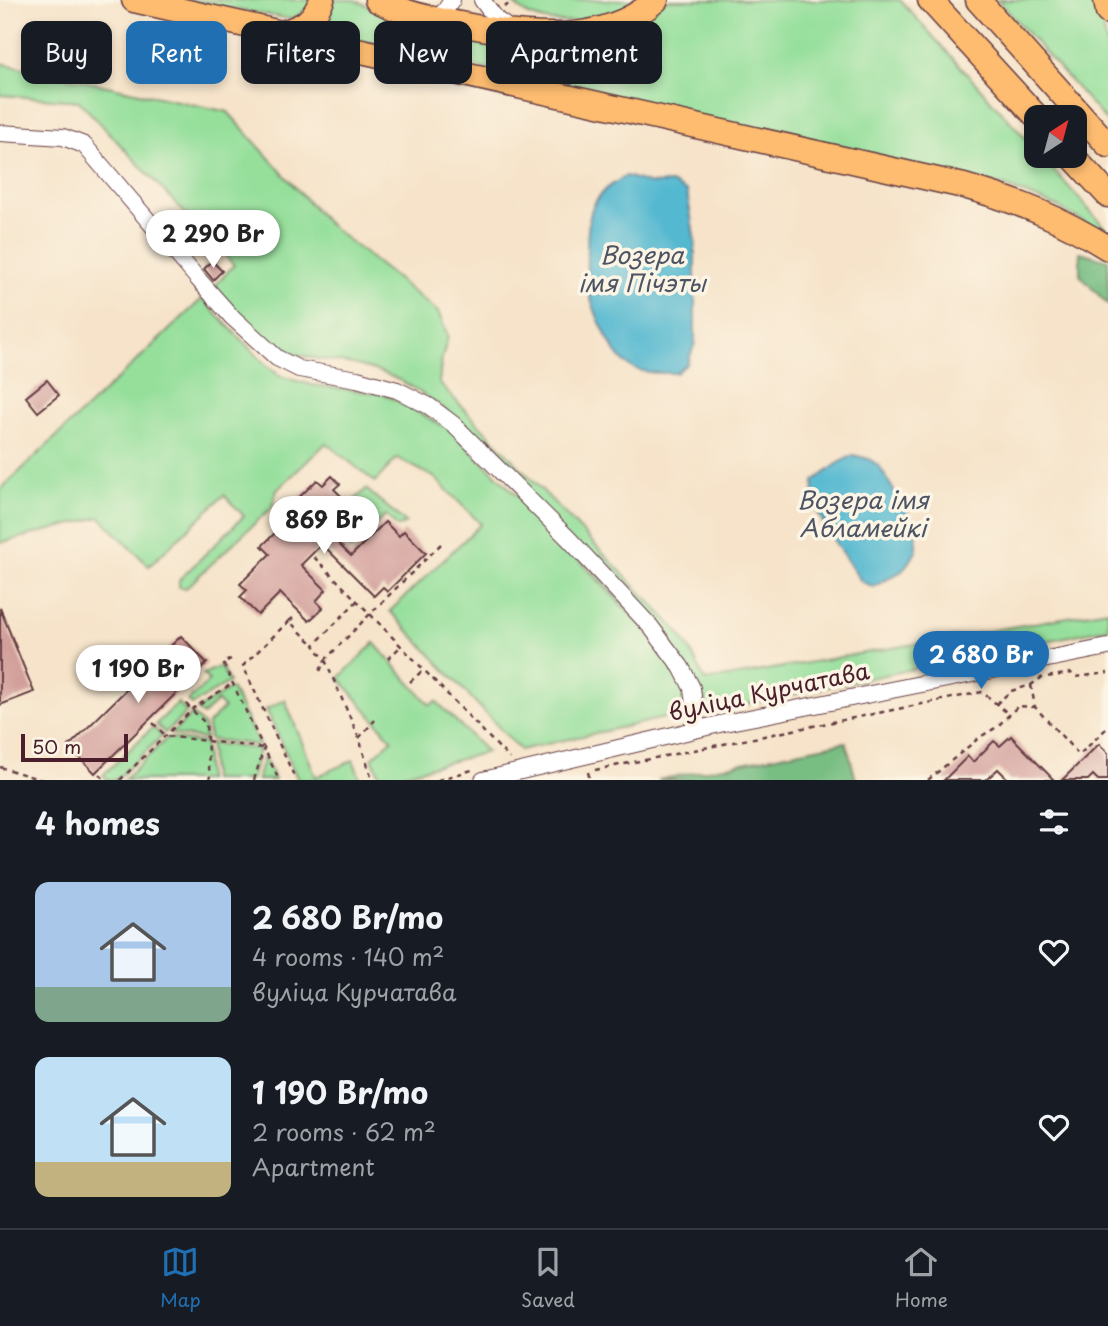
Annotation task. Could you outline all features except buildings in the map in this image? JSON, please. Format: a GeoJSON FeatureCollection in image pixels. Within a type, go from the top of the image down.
{"type":"FeatureCollection","features":[{"type":"Feature","properties":{"kind":"highway"},"geometry":{"type":"LineString","coordinates":[[134,0],[176,6],[241,24]]}},
{"type":"Feature","properties":{"kind":"highway"},"geometry":{"type":"LineString","coordinates":[[309,21],[321,0]]}},
{"type":"Feature","properties":{"kind":"highway"},"geometry":{"type":"LineString","coordinates":[[377,0],[433,19],[486,28]]}},
{"type":"Feature","properties":{"kind":"highway"},"geometry":{"type":"LineString","coordinates":[[622,21],[642,12],[656,0]]}},
{"type":"Feature","properties":{"kind":"highway"},"geometry":{"type":"LineString","coordinates":[[930,0],[1026,105]]}},
{"type":"Feature","properties":{"kind":"highway"},"geometry":{"type":"LineString","coordinates":[[978,0],[1108,145]]}},
{"type":"Feature","properties":{"kind":"highway"},"geometry":{"type":"LineString","coordinates":[[1106,0],[1108,12]]}},
{"type":"Feature","properties":{"kind":"highway"},"geometry":{"type":"LineString","coordinates":[[360,51],[964,186],[1019,202],[1066,222],[1108,248]]}},
{"type":"Feature","properties":{"kind":"highway"},"geometry":{"type":"LineString","coordinates":[[1083,168],[1108,195]]}},
{"type":"Feature","properties":{"kind":"street"},"geometry":{"type":"LineString","coordinates":[[433,19],[444,12],[452,0]]}},
{"type":"Feature","properties":{"kind":"street"},"geometry":{"type":"LineString","coordinates":[[482,0],[498,21]]}},
{"type":"Feature","properties":{"kind":"street"},"geometry":{"type":"LineString","coordinates":[[0,132],[64,137],[84,145],[231,317],[276,358],[299,369],[358,379],[397,390],[429,406],[453,424],[569,539],[652,627],[681,667],[692,688],[697,729]]}},
{"type":"Feature","properties":{"kind":"street","name":"вуліца Курчатава"},"geometry":{"type":"LineString","coordinates":[[483,780],[697,729],[1108,647]]}},
{"type":"Feature","properties":{"kind":"path"},"geometry":{"type":"LineString","coordinates":[[320,671],[326,660],[441,544]]}},
{"type":"Feature","properties":{"kind":"path"},"geometry":{"type":"LineString","coordinates":[[314,556],[510,759]]}},
{"type":"Feature","properties":{"kind":"path"},"geometry":{"type":"LineString","coordinates":[[314,645],[358,601]]}},
{"type":"Feature","properties":{"kind":"path"},"geometry":{"type":"LineString","coordinates":[[293,618],[243,666],[296,780]]}},
{"type":"Feature","properties":{"kind":"path"},"geometry":{"type":"LineString","coordinates":[[289,621],[326,660],[359,738],[372,780]]}},
{"type":"Feature","properties":{"kind":"path"},"geometry":{"type":"LineString","coordinates":[[388,659],[401,646]]}},
{"type":"Feature","properties":{"kind":"path"},"geometry":{"type":"LineString","coordinates":[[231,659],[223,663],[279,780]]}},
{"type":"Feature","properties":{"kind":"path"},"geometry":{"type":"LineString","coordinates":[[410,682],[423,670]]}},
{"type":"Feature","properties":{"kind":"path"},"geometry":{"type":"LineString","coordinates":[[996,704],[1011,691],[1031,685],[1041,678],[1071,673],[1076,677],[1108,673]]}},
{"type":"Feature","properties":{"kind":"path"},"geometry":{"type":"LineString","coordinates":[[120,780],[192,710],[233,682]]}},
{"type":"Feature","properties":{"kind":"path"},"geometry":{"type":"LineString","coordinates":[[1031,685],[1035,707],[1083,759]]}},
{"type":"Feature","properties":{"kind":"path"},"geometry":{"type":"LineString","coordinates":[[590,780],[588,772],[982,692],[1010,715]]}},
{"type":"Feature","properties":{"kind":"path"},"geometry":{"type":"LineString","coordinates":[[186,704],[206,724],[210,780]]}},
{"type":"Feature","properties":{"kind":"path"},"geometry":{"type":"LineString","coordinates":[[928,780],[1018,706],[1035,707]]}},
{"type":"Feature","properties":{"kind":"path"},"geometry":{"type":"LineString","coordinates":[[359,738],[375,720]]}},
{"type":"Feature","properties":{"kind":"path"},"geometry":{"type":"LineString","coordinates":[[153,723],[166,736],[264,748]]}},
{"type":"Feature","properties":{"kind":"path"},"geometry":{"type":"LineString","coordinates":[[1079,755],[1108,727]]}},
{"type":"Feature","properties":{"kind":"path"},"geometry":{"type":"LineString","coordinates":[[254,780],[264,748]]}},
{"type":"Feature","properties":{"kind":"path"},"geometry":{"type":"LineString","coordinates":[[0,767],[42,780]]}},
{"type":"Feature","properties":{"kind":"path"},"geometry":{"type":"LineString","coordinates":[[99,774],[105,780]]}},
{"type":"Feature","properties":{"kind":"green space"},"geometry":{"type":"Polygon","coordinates":[[[183,0],[312,0],[308,9],[291,19],[183,0]]]}},
{"type":"Feature","properties":{"kind":"green space"},"geometry":{"type":"Polygon","coordinates":[[[334,0],[354,0],[404,21],[374,21],[374,44],[360,41],[360,21],[327,21],[334,0]]]}},
{"type":"Feature","properties":{"kind":"green space"},"geometry":{"type":"Polygon","coordinates":[[[509,0],[640,0],[614,12],[578,21],[551,21],[527,14],[509,0]]]}},
{"type":"Feature","properties":{"kind":"green space"},"geometry":{"type":"Polygon","coordinates":[[[667,0],[900,0],[1024,137],[1024,168],[1052,168],[1108,231],[1108,235],[1056,206],[1004,186],[552,84],[662,84],[662,21],[604,21],[667,0]]]}},
{"type":"Feature","properties":{"kind":"green space"},"geometry":{"type":"Polygon","coordinates":[[[998,0],[1098,0],[1108,51],[1108,123],[998,0]]]}},
{"type":"Feature","properties":{"kind":"green space"},"geometry":{"type":"Polygon","coordinates":[[[472,39],[486,42],[486,69],[472,66],[472,39]]]}},
{"type":"Feature","properties":{"kind":"green space"},"geometry":{"type":"Polygon","coordinates":[[[0,63],[21,68],[21,84],[98,84],[228,112],[327,223],[438,312],[448,336],[439,383],[675,628],[691,651],[705,681],[1108,610],[1108,628],[709,712],[698,685],[447,411],[396,378],[349,363],[292,353],[271,343],[212,289],[234,265],[79,101],[0,95],[0,63]]]}},
{"type":"Feature","properties":{"kind":"green space"},"geometry":{"type":"Polygon","coordinates":[[[1080,252],[1108,260],[1108,305],[1080,275],[1080,252]]]}},
{"type":"Feature","properties":{"kind":"green space"},"geometry":{"type":"Polygon","coordinates":[[[202,299],[280,376],[312,385],[384,394],[449,429],[525,503],[650,635],[683,682],[687,713],[520,750],[390,611],[481,524],[434,477],[397,458],[375,482],[326,443],[277,490],[272,507],[186,588],[179,587],[179,580],[244,516],[224,495],[149,566],[100,517],[0,543],[0,490],[202,299]]]}},
{"type":"Feature","properties":{"kind":"green space"},"geometry":{"type":"Polygon","coordinates":[[[366,489],[406,523],[397,527],[386,515],[351,548],[330,524],[366,489]]]}},
{"type":"Feature","properties":{"kind":"green space"},"geometry":{"type":"Polygon","coordinates":[[[374,643],[430,705],[436,701],[487,752],[382,780],[372,758],[392,740],[339,678],[374,643]]]}},
{"type":"Feature","properties":{"kind":"green space"},"geometry":{"type":"Polygon","coordinates":[[[221,666],[229,682],[192,705],[188,701],[209,681],[203,674],[221,666]]]}},
{"type":"Feature","properties":{"kind":"green space"},"geometry":{"type":"Polygon","coordinates":[[[231,688],[259,745],[209,739],[208,724],[224,708],[217,701],[203,715],[197,710],[231,688]]]}},
{"type":"Feature","properties":{"kind":"green space"},"geometry":{"type":"Polygon","coordinates":[[[285,700],[316,777],[353,760],[361,780],[298,780],[266,709],[285,700]]]}},
{"type":"Feature","properties":{"kind":"green space"},"geometry":{"type":"Polygon","coordinates":[[[178,703],[187,712],[165,733],[156,724],[178,703]]]}},
{"type":"Feature","properties":{"kind":"green space"},"geometry":{"type":"Polygon","coordinates":[[[192,714],[204,726],[205,739],[171,734],[192,714]]]}},
{"type":"Feature","properties":{"kind":"green space"},"geometry":{"type":"Polygon","coordinates":[[[153,727],[162,736],[116,780],[108,780],[103,775],[153,727]]]}},
{"type":"Feature","properties":{"kind":"green space"},"geometry":{"type":"Polygon","coordinates":[[[167,738],[205,743],[207,780],[124,780],[167,738]]]}},
{"type":"Feature","properties":{"kind":"green space"},"geometry":{"type":"Polygon","coordinates":[[[846,742],[856,780],[658,780],[846,742]]]}},
{"type":"Feature","properties":{"kind":"green space"},"geometry":{"type":"Polygon","coordinates":[[[210,743],[259,749],[251,780],[212,780],[210,743]]]}},
{"type":"Feature","properties":{"kind":"green space"},"geometry":{"type":"Polygon","coordinates":[[[264,757],[275,780],[257,780],[264,757]]]}},
{"type":"Feature","properties":{"kind":"water","name":"Возера імя Пічэты"},"geometry":{"type":"Polygon","coordinates":[[[626,176],[651,184],[671,183],[687,192],[695,242],[695,343],[687,364],[676,373],[645,371],[633,368],[622,360],[601,326],[591,300],[587,252],[591,212],[604,191],[626,176]]]}},
{"type":"Feature","properties":{"kind":"water","name":"Возера імя Абламейкі"},"geometry":{"type":"Polygon","coordinates":[[[853,455],[869,459],[879,466],[916,527],[916,552],[902,571],[873,587],[861,581],[830,535],[813,503],[814,481],[853,455]]]}}]}
